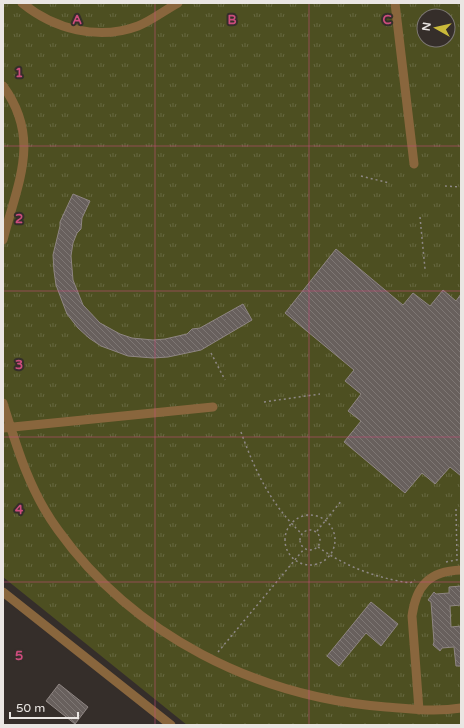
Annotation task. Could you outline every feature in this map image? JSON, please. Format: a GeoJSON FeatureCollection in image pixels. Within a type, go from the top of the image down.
{"type":"FeatureCollection","features":[{"type":"Feature","properties":{"kind":"street"},"geometry":{"type":"LineString","coordinates":[[22,3],[41,17],[58,24],[95,32],[122,30],[139,26],[178,3]]}},
{"type":"Feature","properties":{"kind":"street"},"geometry":{"type":"LineString","coordinates":[[395,3],[414,164]]}},
{"type":"Feature","properties":{"kind":"street"},"geometry":{"type":"LineString","coordinates":[[3,86],[17,109],[22,127],[25,148],[23,172],[3,240]]}},
{"type":"Feature","properties":{"kind":"street"},"geometry":{"type":"LineString","coordinates":[[3,403],[7,427],[19,456],[36,494],[58,530],[91,571],[125,604],[187,648],[250,677],[287,690],[332,700],[371,706],[419,710],[461,708]]}},
{"type":"Feature","properties":{"kind":"street"},"geometry":{"type":"LineString","coordinates":[[7,427],[213,407]]}},
{"type":"Feature","properties":{"kind":"street"},"geometry":{"type":"LineString","coordinates":[[419,710],[412,616],[414,603],[419,589],[429,579],[449,571],[461,570]]}},
{"type":"Feature","properties":{"kind":"street"},"geometry":{"type":"LineString","coordinates":[[3,592],[171,725]]}},
{"type":"Feature","properties":{"kind":"path"},"geometry":{"type":"LineString","coordinates":[[361,176],[389,183]]}},
{"type":"Feature","properties":{"kind":"path"},"geometry":{"type":"LineString","coordinates":[[445,186],[461,187]]}},
{"type":"Feature","properties":{"kind":"path"},"geometry":{"type":"LineString","coordinates":[[420,217],[425,269]]}},
{"type":"Feature","properties":{"kind":"path"},"geometry":{"type":"LineString","coordinates":[[210,353],[225,380]]}},
{"type":"Feature","properties":{"kind":"path"},"geometry":{"type":"LineString","coordinates":[[264,402],[320,394]]}},
{"type":"Feature","properties":{"kind":"path"},"geometry":{"type":"LineString","coordinates":[[241,432],[259,478],[271,498],[291,524],[302,534]]}},
{"type":"Feature","properties":{"kind":"path"},"geometry":{"type":"LineString","coordinates":[[317,532],[342,500]]}},
{"type":"Feature","properties":{"kind":"path"},"geometry":{"type":"LineString","coordinates":[[456,509],[457,559]]}},
{"type":"Feature","properties":{"kind":"path"},"geometry":{"type":"LineString","coordinates":[[308,515],[321,517],[326,521],[330,525],[335,537],[333,550],[330,556],[313,565],[301,563],[295,560],[287,549],[286,543],[286,536],[291,524],[308,515]]}},
{"type":"Feature","properties":{"kind":"path"},"geometry":{"type":"LineString","coordinates":[[311,530],[317,532],[321,541],[318,547],[313,550],[304,548],[300,543],[302,534],[311,530]]}},
{"type":"Feature","properties":{"kind":"path"},"geometry":{"type":"LineString","coordinates":[[318,547],[330,556],[352,567],[392,580],[410,583],[418,578]]}},
{"type":"Feature","properties":{"kind":"path"},"geometry":{"type":"LineString","coordinates":[[212,660],[304,548]]}},
{"type":"Feature","properties":{"kind":"path"},"geometry":{"type":"LineString","coordinates":[[442,563],[461,559]]}},
{"type":"Feature","properties":{"kind":"green space"},"geometry":{"type":"Polygon","coordinates":[[[3,3],[461,3],[461,725],[187,725],[3,577],[3,3]]]}},
{"type":"Feature","properties":{"kind":"building"},"geometry":{"type":"Polygon","coordinates":[[[73,194],[90,201],[82,218],[81,229],[77,233],[73,243],[71,256],[73,280],[83,305],[100,323],[120,334],[132,338],[153,340],[187,334],[192,329],[200,328],[243,304],[252,320],[201,350],[168,357],[153,358],[128,356],[101,346],[89,338],[78,328],[67,314],[56,285],[54,271],[53,255],[60,222],[73,194]]]}},
{"type":"Feature","properties":{"kind":"building"},"geometry":{"type":"Polygon","coordinates":[[[336,249],[403,305],[413,293],[430,306],[443,290],[456,301],[461,294],[461,476],[450,467],[435,484],[422,473],[405,493],[344,442],[361,421],[348,411],[361,394],[345,381],[354,370],[285,313],[336,249]]]}},
{"type":"Feature","properties":{"kind":"building"},"geometry":{"type":"Polygon","coordinates":[[[461,586],[461,605],[450,606],[451,627],[461,626],[461,666],[456,666],[454,647],[442,648],[440,651],[433,645],[431,602],[428,600],[434,592],[436,594],[449,593],[449,587],[461,586]]]}},
{"type":"Feature","properties":{"kind":"building"},"geometry":{"type":"Polygon","coordinates":[[[371,602],[398,624],[381,646],[366,633],[339,666],[327,656],[371,602]]]}},
{"type":"Feature","properties":{"kind":"building"},"geometry":{"type":"Polygon","coordinates":[[[59,684],[88,707],[75,724],[46,701],[59,684]]]}}]}
